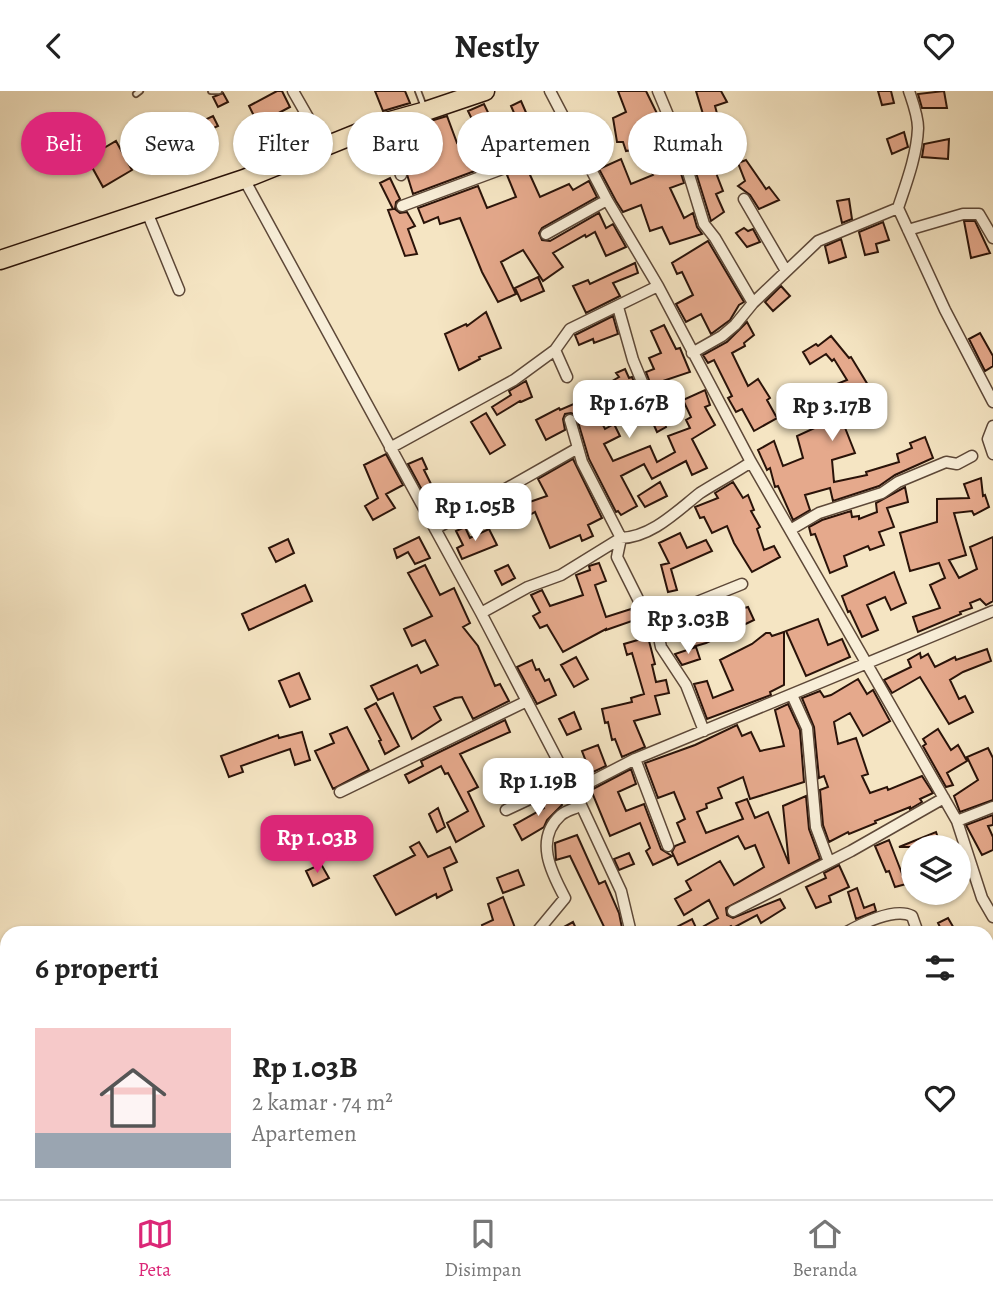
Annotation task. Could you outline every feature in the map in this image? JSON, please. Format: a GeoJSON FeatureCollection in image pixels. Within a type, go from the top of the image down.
{"type":"FeatureCollection","features":[{"type":"Feature","properties":{"kind":"highway"},"geometry":{"type":"LineString","coordinates":[[422,112],[482,92]]}},
{"type":"Feature","properties":{"kind":"highway"},"geometry":{"type":"LineString","coordinates":[[0,260],[254,175]]}},
{"type":"Feature","properties":{"kind":"street"},"geometry":{"type":"LineString","coordinates":[[293,91],[305,112]]}},
{"type":"Feature","properties":{"kind":"street"},"geometry":{"type":"LineString","coordinates":[[658,91],[678,139],[704,224],[753,303]]}},
{"type":"Feature","properties":{"kind":"street"},"geometry":{"type":"LineString","coordinates":[[909,91],[918,130],[898,208],[945,310],[990,388],[993,402]]}},
{"type":"Feature","properties":{"kind":"street"},"geometry":{"type":"LineString","coordinates":[[553,92],[562,112]]}},
{"type":"Feature","properties":{"kind":"street"},"geometry":{"type":"LineString","coordinates":[[402,206],[486,175]]}},
{"type":"Feature","properties":{"kind":"street"},"geometry":{"type":"LineString","coordinates":[[594,175],[659,286],[751,462],[957,821],[982,898],[993,917]]}},
{"type":"Feature","properties":{"kind":"street"},"geometry":{"type":"LineString","coordinates":[[244,179],[481,613],[582,806],[621,891],[629,926]]}},
{"type":"Feature","properties":{"kind":"street"},"geometry":{"type":"LineString","coordinates":[[547,234],[607,199]]}},
{"type":"Feature","properties":{"kind":"street"},"geometry":{"type":"LineString","coordinates":[[744,199],[786,271]]}},
{"type":"Feature","properties":{"kind":"street"},"geometry":{"type":"LineString","coordinates":[[692,353],[722,336],[818,241],[898,208]]}},
{"type":"Feature","properties":{"kind":"street"},"geometry":{"type":"LineString","coordinates":[[146,212],[179,290]]}},
{"type":"Feature","properties":{"kind":"street"},"geometry":{"type":"LineString","coordinates":[[908,230],[963,214],[979,214],[993,238]]}},
{"type":"Feature","properties":{"kind":"street"},"geometry":{"type":"LineString","coordinates":[[390,448],[471,406],[514,380],[555,350],[570,329],[659,286]]}},
{"type":"Feature","properties":{"kind":"street"},"geometry":{"type":"LineString","coordinates":[[618,307],[633,360],[645,389]]}},
{"type":"Feature","properties":{"kind":"street"},"geometry":{"type":"LineString","coordinates":[[555,350],[567,377]]}},
{"type":"Feature","properties":{"kind":"street"},"geometry":{"type":"LineString","coordinates":[[570,420],[591,481],[621,538],[617,557],[646,615],[655,619],[743,584]]}},
{"type":"Feature","properties":{"kind":"street"},"geometry":{"type":"LineString","coordinates":[[993,426],[988,439],[993,454]]}},
{"type":"Feature","properties":{"kind":"street"},"geometry":{"type":"LineString","coordinates":[[435,529],[578,448]]}},
{"type":"Feature","properties":{"kind":"street"},"geometry":{"type":"LineString","coordinates":[[790,530],[819,513],[882,493],[898,482],[946,461],[957,464],[971,456]]}},
{"type":"Feature","properties":{"kind":"street"},"geometry":{"type":"LineString","coordinates":[[481,613],[528,587],[561,575],[621,538],[633,537],[650,530],[700,493],[751,462]]}},
{"type":"Feature","properties":{"kind":"street"},"geometry":{"type":"LineString","coordinates":[[506,810],[571,786],[993,611]]}},
{"type":"Feature","properties":{"kind":"street"},"geometry":{"type":"LineString","coordinates":[[655,619],[662,646],[686,685],[704,731]]}},
{"type":"Feature","properties":{"kind":"street"},"geometry":{"type":"LineString","coordinates":[[792,695],[807,728],[816,827],[829,862]]}},
{"type":"Feature","properties":{"kind":"street"},"geometry":{"type":"LineString","coordinates":[[340,792],[527,701]]}},
{"type":"Feature","properties":{"kind":"street"},"geometry":{"type":"LineString","coordinates":[[635,759],[668,846]]}},
{"type":"Feature","properties":{"kind":"street"},"geometry":{"type":"LineString","coordinates":[[733,911],[829,862],[944,797]]}},
{"type":"Feature","properties":{"kind":"street"},"geometry":{"type":"LineString","coordinates":[[542,926],[565,898],[549,866],[547,836],[551,826],[563,813],[582,806]]}},
{"type":"Feature","properties":{"kind":"street"},"geometry":{"type":"LineString","coordinates":[[957,821],[993,807]]}},
{"type":"Feature","properties":{"kind":"street"},"geometry":{"type":"LineString","coordinates":[[860,926],[874,919],[904,913],[912,916],[916,926]]}},
{"type":"Feature","properties":{"kind":"lane"},"geometry":{"type":"LineString","coordinates":[[211,91],[219,91]]}},
{"type":"Feature","properties":{"kind":"lane"},"geometry":{"type":"LineString","coordinates":[[418,91],[426,111]]}},
{"type":"Feature","properties":{"kind":"building"},"geometry":{"type":"Polygon","coordinates":[[[282,91],[290,107],[281,112],[252,112],[249,106],[282,91]]]}},
{"type":"Feature","properties":{"kind":"building"},"geometry":{"type":"Polygon","coordinates":[[[375,91],[405,91],[410,103],[383,111],[375,91]]]}},
{"type":"Feature","properties":{"kind":"building"},"geometry":{"type":"Polygon","coordinates":[[[618,91],[646,91],[656,112],[628,112],[626,151],[623,142],[617,142],[614,118],[626,112],[618,91]]]}},
{"type":"Feature","properties":{"kind":"building"},"geometry":{"type":"Polygon","coordinates":[[[696,91],[721,91],[727,102],[715,106],[717,112],[702,112],[696,91]]]}},
{"type":"Feature","properties":{"kind":"building"},"geometry":{"type":"Polygon","coordinates":[[[878,91],[891,91],[894,103],[882,105],[878,91]]]}},
{"type":"Feature","properties":{"kind":"building"},"geometry":{"type":"Polygon","coordinates":[[[944,91],[947,108],[922,108],[918,94],[944,91]]]}},
{"type":"Feature","properties":{"kind":"building"},"geometry":{"type":"Polygon","coordinates":[[[223,93],[228,102],[218,107],[213,97],[223,93]]]}},
{"type":"Feature","properties":{"kind":"building"},"geometry":{"type":"Polygon","coordinates":[[[521,101],[526,112],[514,112],[511,106],[521,101]]]}},
{"type":"Feature","properties":{"kind":"building"},"geometry":{"type":"Polygon","coordinates":[[[484,104],[488,112],[468,111],[484,104]]]}},
{"type":"Feature","properties":{"kind":"building"},"geometry":{"type":"Polygon","coordinates":[[[447,116],[457,143],[457,175],[464,175],[413,194],[407,175],[443,175],[443,117],[447,116]]]}},
{"type":"Feature","properties":{"kind":"building"},"geometry":{"type":"Polygon","coordinates":[[[904,132],[908,147],[892,154],[887,139],[904,132]]]}},
{"type":"Feature","properties":{"kind":"building"},"geometry":{"type":"Polygon","coordinates":[[[949,139],[948,159],[922,157],[924,144],[949,139]]]}},
{"type":"Feature","properties":{"kind":"building"},"geometry":{"type":"Polygon","coordinates":[[[116,141],[120,148],[120,175],[123,175],[103,187],[96,175],[106,175],[106,147],[116,141]]]}},
{"type":"Feature","properties":{"kind":"building"},"geometry":{"type":"Polygon","coordinates":[[[621,159],[631,184],[653,175],[681,175],[684,183],[670,188],[684,218],[693,213],[702,234],[670,244],[662,227],[650,231],[641,205],[623,212],[602,175],[614,175],[614,162],[621,159]]]}},
{"type":"Feature","properties":{"kind":"building"},"geometry":{"type":"Polygon","coordinates":[[[747,161],[766,189],[769,187],[779,200],[759,209],[750,195],[738,186],[745,181],[743,175],[747,175],[747,161]]]}},
{"type":"Feature","properties":{"kind":"building"},"geometry":{"type":"Polygon","coordinates":[[[507,175],[530,175],[540,197],[569,184],[573,190],[589,181],[597,197],[542,228],[539,233],[542,240],[550,241],[599,213],[606,228],[613,224],[626,247],[606,256],[595,232],[586,237],[585,235],[553,253],[563,267],[543,281],[523,250],[501,262],[516,294],[498,302],[482,272],[460,218],[440,224],[438,217],[424,223],[418,208],[478,186],[487,208],[516,197],[507,175]]]}},
{"type":"Feature","properties":{"kind":"building"},"geometry":{"type":"Polygon","coordinates":[[[697,175],[717,175],[723,191],[716,194],[724,212],[711,221],[697,175]]]}},
{"type":"Feature","properties":{"kind":"building"},"geometry":{"type":"Polygon","coordinates":[[[390,178],[400,199],[396,202],[395,209],[400,213],[407,212],[415,226],[408,229],[417,254],[405,256],[388,210],[393,209],[380,183],[390,178]]]}},
{"type":"Feature","properties":{"kind":"building"},"geometry":{"type":"Polygon","coordinates":[[[849,199],[852,219],[842,223],[837,201],[849,199]]]}},
{"type":"Feature","properties":{"kind":"building"},"geometry":{"type":"Polygon","coordinates":[[[964,221],[975,221],[990,253],[971,258],[964,221]]]}},
{"type":"Feature","properties":{"kind":"building"},"geometry":{"type":"Polygon","coordinates":[[[883,222],[889,240],[876,244],[878,252],[865,255],[859,232],[883,222]]]}},
{"type":"Feature","properties":{"kind":"building"},"geometry":{"type":"Polygon","coordinates":[[[744,228],[748,231],[753,229],[760,242],[747,247],[736,233],[744,228]]]}},
{"type":"Feature","properties":{"kind":"building"},"geometry":{"type":"Polygon","coordinates":[[[841,239],[846,257],[829,263],[825,246],[841,239]]]}},
{"type":"Feature","properties":{"kind":"building"},"geometry":{"type":"Polygon","coordinates":[[[708,241],[744,302],[739,305],[730,320],[711,334],[701,314],[686,322],[676,304],[693,295],[682,272],[677,274],[672,263],[708,241]]]}},
{"type":"Feature","properties":{"kind":"building"},"geometry":{"type":"Polygon","coordinates":[[[635,263],[638,273],[613,283],[620,296],[586,313],[573,286],[588,280],[590,284],[635,263]]]}},
{"type":"Feature","properties":{"kind":"building"},"geometry":{"type":"Polygon","coordinates":[[[538,277],[544,291],[521,301],[515,288],[538,277]]]}},
{"type":"Feature","properties":{"kind":"building"},"geometry":{"type":"Polygon","coordinates":[[[781,286],[790,296],[773,311],[765,302],[781,286]]]}},
{"type":"Feature","properties":{"kind":"building"},"geometry":{"type":"Polygon","coordinates":[[[486,312],[501,348],[479,357],[480,359],[459,370],[445,334],[466,324],[467,326],[486,312]]]}},
{"type":"Feature","properties":{"kind":"building"},"geometry":{"type":"Polygon","coordinates":[[[613,316],[618,334],[594,343],[593,339],[579,345],[575,335],[613,316]]]}},
{"type":"Feature","properties":{"kind":"building"},"geometry":{"type":"Polygon","coordinates":[[[747,322],[754,335],[744,343],[745,346],[732,353],[748,386],[758,379],[770,398],[767,400],[777,418],[754,431],[742,409],[736,412],[728,398],[732,396],[714,360],[708,363],[703,355],[727,342],[747,322]]]}},
{"type":"Feature","properties":{"kind":"building"},"geometry":{"type":"Polygon","coordinates":[[[664,325],[676,349],[680,348],[690,372],[651,385],[646,372],[654,369],[649,358],[661,353],[651,331],[664,325]]]}},
{"type":"Feature","properties":{"kind":"building"},"geometry":{"type":"Polygon","coordinates":[[[980,333],[993,356],[993,366],[985,371],[969,339],[980,333]]]}},
{"type":"Feature","properties":{"kind":"building"},"geometry":{"type":"Polygon","coordinates":[[[831,336],[849,358],[851,357],[871,390],[844,405],[847,412],[840,415],[855,453],[832,460],[834,482],[867,475],[866,472],[899,462],[897,454],[912,448],[910,443],[925,437],[933,458],[895,475],[879,486],[833,501],[830,488],[805,495],[810,510],[793,520],[778,486],[775,487],[770,468],[767,470],[758,450],[774,441],[783,466],[803,458],[797,436],[819,426],[810,408],[827,399],[824,389],[847,380],[834,359],[832,361],[826,354],[810,364],[803,352],[816,344],[818,346],[831,336]]]}},
{"type":"Feature","properties":{"kind":"building"},"geometry":{"type":"Polygon","coordinates":[[[625,369],[638,391],[627,395],[626,392],[595,410],[605,429],[614,424],[620,436],[604,444],[613,461],[650,446],[657,462],[675,452],[668,436],[690,428],[686,420],[691,417],[683,400],[705,390],[710,405],[705,407],[715,425],[692,439],[707,468],[692,475],[686,461],[652,479],[644,464],[621,476],[637,506],[621,515],[616,512],[589,459],[576,415],[565,414],[565,430],[546,440],[536,420],[597,394],[595,391],[619,377],[616,373],[625,369]]]}},
{"type":"Feature","properties":{"kind":"building"},"geometry":{"type":"Polygon","coordinates":[[[526,381],[532,397],[497,415],[492,407],[511,395],[509,391],[526,381]]]}},
{"type":"Feature","properties":{"kind":"building"},"geometry":{"type":"Polygon","coordinates":[[[486,413],[505,445],[490,454],[471,422],[486,413]]]}},
{"type":"Feature","properties":{"kind":"building"},"geometry":{"type":"Polygon","coordinates":[[[663,419],[666,427],[657,432],[653,423],[663,419]]]}},
{"type":"Feature","properties":{"kind":"building"},"geometry":{"type":"Polygon","coordinates":[[[386,454],[403,485],[386,494],[395,508],[373,520],[365,506],[378,498],[364,465],[386,454]]]}},
{"type":"Feature","properties":{"kind":"building"},"geometry":{"type":"Polygon","coordinates":[[[422,458],[427,469],[424,470],[438,498],[446,495],[453,508],[436,516],[408,464],[422,458]]]}},
{"type":"Feature","properties":{"kind":"building"},"geometry":{"type":"Polygon","coordinates":[[[573,459],[602,518],[588,525],[593,536],[582,541],[580,535],[550,548],[535,512],[509,527],[503,516],[521,505],[547,496],[538,479],[573,459]]]}},
{"type":"Feature","properties":{"kind":"building"},"geometry":{"type":"Polygon","coordinates":[[[981,478],[983,496],[985,495],[989,507],[974,515],[972,511],[954,513],[966,555],[949,560],[959,578],[977,569],[970,547],[993,537],[993,601],[986,605],[980,599],[970,603],[972,608],[918,632],[913,617],[940,608],[930,585],[945,578],[939,563],[910,571],[900,533],[937,522],[937,499],[969,498],[964,484],[981,478]]]}},
{"type":"Feature","properties":{"kind":"building"},"geometry":{"type":"Polygon","coordinates":[[[660,482],[667,496],[645,507],[638,496],[660,482]]]}},
{"type":"Feature","properties":{"kind":"building"},"geometry":{"type":"Polygon","coordinates":[[[733,482],[743,498],[748,495],[754,510],[751,511],[760,527],[757,529],[764,550],[774,546],[780,557],[752,572],[727,526],[712,533],[695,507],[718,498],[715,493],[733,482]]]}},
{"type":"Feature","properties":{"kind":"building"},"geometry":{"type":"Polygon","coordinates":[[[905,487],[908,502],[887,508],[894,527],[879,532],[884,545],[870,550],[868,546],[844,556],[847,566],[830,573],[815,534],[811,535],[809,527],[851,511],[852,517],[859,516],[859,519],[877,512],[876,503],[905,487]]]}},
{"type":"Feature","properties":{"kind":"building"},"geometry":{"type":"Polygon","coordinates":[[[465,527],[470,538],[489,529],[497,545],[462,559],[457,548],[463,545],[456,531],[465,527]]]}},
{"type":"Feature","properties":{"kind":"building"},"geometry":{"type":"Polygon","coordinates":[[[680,533],[687,548],[706,540],[712,551],[671,569],[677,590],[668,592],[661,565],[669,563],[659,543],[680,533]]]}},
{"type":"Feature","properties":{"kind":"building"},"geometry":{"type":"Polygon","coordinates":[[[419,537],[430,558],[415,564],[408,552],[397,558],[394,549],[419,537]]]}},
{"type":"Feature","properties":{"kind":"building"},"geometry":{"type":"Polygon","coordinates":[[[288,539],[294,553],[276,562],[269,548],[288,539]]]}},
{"type":"Feature","properties":{"kind":"building"},"geometry":{"type":"Polygon","coordinates":[[[599,563],[606,581],[595,585],[606,617],[631,609],[635,620],[606,629],[563,652],[547,625],[540,628],[533,616],[540,612],[531,595],[542,590],[550,606],[583,595],[576,575],[599,563]]]}},
{"type":"Feature","properties":{"kind":"building"},"geometry":{"type":"Polygon","coordinates":[[[425,565],[440,595],[454,588],[470,623],[463,627],[478,646],[495,686],[500,684],[509,701],[473,719],[462,697],[455,698],[434,707],[441,720],[412,739],[393,693],[378,700],[371,686],[417,665],[421,673],[438,665],[425,640],[412,646],[404,629],[432,616],[408,573],[425,565]]]}},
{"type":"Feature","properties":{"kind":"building"},"geometry":{"type":"Polygon","coordinates":[[[508,565],[515,578],[502,585],[495,571],[508,565]]]}},
{"type":"Feature","properties":{"kind":"building"},"geometry":{"type":"Polygon","coordinates":[[[894,572],[906,603],[891,610],[885,597],[867,605],[878,630],[862,637],[842,596],[894,572]]]}},
{"type":"Feature","properties":{"kind":"building"},"geometry":{"type":"Polygon","coordinates":[[[305,585],[312,601],[249,630],[242,614],[305,585]]]}},
{"type":"Feature","properties":{"kind":"building"},"geometry":{"type":"Polygon","coordinates":[[[737,600],[741,609],[748,607],[754,620],[706,643],[689,648],[682,625],[721,611],[720,608],[737,600]]]}},
{"type":"Feature","properties":{"kind":"building"},"geometry":{"type":"Polygon","coordinates":[[[818,619],[828,645],[842,639],[850,657],[806,676],[786,631],[818,619]]]}},
{"type":"Feature","properties":{"kind":"building"},"geometry":{"type":"Polygon","coordinates":[[[784,632],[784,685],[770,692],[771,695],[707,719],[694,684],[707,681],[713,698],[733,690],[720,660],[752,644],[766,633],[772,636],[784,632]]]}},
{"type":"Feature","properties":{"kind":"building"},"geometry":{"type":"Polygon","coordinates":[[[648,637],[655,664],[652,665],[656,682],[666,680],[669,693],[655,696],[660,714],[634,721],[645,747],[622,757],[615,739],[612,740],[602,709],[632,702],[631,698],[644,694],[632,653],[627,655],[624,644],[648,637]]]}},
{"type":"Feature","properties":{"kind":"building"},"geometry":{"type":"Polygon","coordinates":[[[696,647],[700,659],[682,665],[675,654],[696,647]]]}},
{"type":"Feature","properties":{"kind":"building"},"geometry":{"type":"Polygon","coordinates":[[[987,649],[991,661],[950,680],[959,699],[965,696],[973,712],[949,724],[920,677],[892,693],[884,680],[911,667],[908,660],[920,653],[921,658],[928,654],[935,667],[955,657],[956,660],[987,649]]]}},
{"type":"Feature","properties":{"kind":"building"},"geometry":{"type":"Polygon","coordinates":[[[576,657],[588,679],[574,687],[561,665],[576,657]]]}},
{"type":"Feature","properties":{"kind":"building"},"geometry":{"type":"Polygon","coordinates":[[[532,660],[545,681],[549,679],[556,695],[537,704],[517,667],[532,660]]]}},
{"type":"Feature","properties":{"kind":"building"},"geometry":{"type":"Polygon","coordinates":[[[299,673],[310,699],[290,707],[279,681],[299,673]]]}},
{"type":"Feature","properties":{"kind":"building"},"geometry":{"type":"Polygon","coordinates":[[[858,679],[867,694],[873,690],[890,721],[863,736],[850,713],[834,722],[838,744],[856,738],[868,774],[862,776],[870,793],[887,787],[888,790],[922,776],[933,793],[920,799],[922,802],[910,809],[829,842],[823,825],[820,790],[828,787],[824,776],[819,778],[814,727],[802,698],[820,691],[824,697],[831,695],[858,679]]]}},
{"type":"Feature","properties":{"kind":"building"},"geometry":{"type":"Polygon","coordinates":[[[376,703],[399,746],[385,754],[365,709],[376,703]]]}},
{"type":"Feature","properties":{"kind":"building"},"geometry":{"type":"Polygon","coordinates":[[[788,704],[800,730],[804,782],[750,799],[743,777],[718,788],[722,798],[706,804],[707,808],[697,812],[706,833],[743,819],[736,803],[747,799],[755,818],[768,812],[789,864],[783,806],[806,796],[809,829],[820,859],[726,908],[727,915],[733,918],[780,899],[785,908],[761,923],[757,915],[737,926],[704,926],[718,918],[709,900],[684,915],[675,899],[691,890],[686,881],[720,861],[734,885],[764,867],[755,845],[745,849],[738,836],[678,865],[672,852],[675,846],[685,842],[677,823],[685,819],[674,792],[658,798],[645,763],[695,745],[737,725],[742,736],[751,732],[760,751],[784,746],[775,710],[788,704]]]}},
{"type":"Feature","properties":{"kind":"building"},"geometry":{"type":"Polygon","coordinates":[[[574,712],[581,729],[567,735],[559,719],[574,712]]]}},
{"type":"Feature","properties":{"kind":"building"},"geometry":{"type":"Polygon","coordinates":[[[505,720],[510,732],[460,754],[478,787],[468,792],[484,826],[456,842],[447,823],[468,811],[448,773],[445,774],[441,766],[409,783],[405,775],[423,766],[421,761],[505,720]]]}},
{"type":"Feature","properties":{"kind":"building"},"geometry":{"type":"Polygon","coordinates":[[[347,727],[369,770],[333,789],[315,751],[334,743],[330,734],[347,727]]]}},
{"type":"Feature","properties":{"kind":"building"},"geometry":{"type":"Polygon","coordinates":[[[938,729],[951,750],[958,745],[967,761],[947,773],[953,785],[946,787],[923,746],[926,744],[923,739],[938,729]]]}},
{"type":"Feature","properties":{"kind":"building"},"geometry":{"type":"Polygon","coordinates":[[[302,732],[310,760],[295,765],[290,749],[241,766],[243,772],[229,777],[221,756],[278,735],[279,738],[302,732]]]}},
{"type":"Feature","properties":{"kind":"building"},"geometry":{"type":"Polygon","coordinates":[[[598,745],[606,766],[578,779],[574,770],[587,764],[582,751],[598,745]]]}},
{"type":"Feature","properties":{"kind":"building"},"geometry":{"type":"Polygon","coordinates":[[[988,748],[993,758],[993,800],[960,812],[954,796],[978,780],[967,757],[988,748]]]}},
{"type":"Feature","properties":{"kind":"building"},"geometry":{"type":"Polygon","coordinates":[[[544,765],[545,781],[536,781],[535,766],[544,765]]]}},
{"type":"Feature","properties":{"kind":"building"},"geometry":{"type":"Polygon","coordinates":[[[631,769],[636,784],[618,792],[626,811],[644,804],[661,849],[672,856],[653,865],[646,851],[650,848],[640,823],[610,836],[591,790],[631,769]]]}},
{"type":"Feature","properties":{"kind":"building"},"geometry":{"type":"Polygon","coordinates":[[[558,795],[562,805],[547,820],[544,827],[522,840],[514,825],[544,808],[541,802],[558,795]]]}},
{"type":"Feature","properties":{"kind":"building"},"geometry":{"type":"Polygon","coordinates":[[[438,808],[445,827],[437,832],[429,814],[438,808]]]}},
{"type":"Feature","properties":{"kind":"building"},"geometry":{"type":"Polygon","coordinates":[[[993,815],[993,825],[988,826],[993,837],[993,850],[982,855],[966,825],[993,815]]]}},
{"type":"Feature","properties":{"kind":"building"},"geometry":{"type":"Polygon","coordinates":[[[577,835],[599,884],[605,881],[622,926],[604,926],[570,856],[556,860],[555,843],[577,835]]]}},
{"type":"Feature","properties":{"kind":"building"},"geometry":{"type":"Polygon","coordinates":[[[889,840],[901,871],[901,885],[895,887],[875,846],[889,840]]]}},
{"type":"Feature","properties":{"kind":"building"},"geometry":{"type":"Polygon","coordinates":[[[419,842],[428,857],[450,847],[457,862],[444,868],[452,890],[437,898],[436,894],[396,915],[374,876],[415,855],[410,847],[419,842]]]}},
{"type":"Feature","properties":{"kind":"building"},"geometry":{"type":"Polygon","coordinates":[[[629,853],[634,864],[619,870],[614,859],[629,853]]]}},
{"type":"Feature","properties":{"kind":"building"},"geometry":{"type":"Polygon","coordinates":[[[321,864],[329,878],[313,886],[306,871],[321,864]]]}},
{"type":"Feature","properties":{"kind":"building"},"geometry":{"type":"Polygon","coordinates":[[[839,865],[849,887],[829,896],[831,902],[816,908],[806,887],[826,878],[824,873],[839,865]]]}},
{"type":"Feature","properties":{"kind":"building"},"geometry":{"type":"Polygon","coordinates":[[[518,870],[524,885],[503,893],[497,878],[518,870]]]}},
{"type":"Feature","properties":{"kind":"building"},"geometry":{"type":"Polygon","coordinates":[[[857,888],[864,908],[874,904],[876,911],[856,919],[848,892],[857,888]]]}},
{"type":"Feature","properties":{"kind":"building"},"geometry":{"type":"Polygon","coordinates":[[[503,897],[514,926],[482,926],[493,920],[488,904],[503,897]]]}},
{"type":"Feature","properties":{"kind":"building"},"geometry":{"type":"Polygon","coordinates":[[[948,918],[953,926],[940,926],[938,923],[948,918]]]}},
{"type":"Feature","properties":{"kind":"building"},"geometry":{"type":"Polygon","coordinates":[[[692,919],[695,926],[678,926],[692,919]]]}}]}
